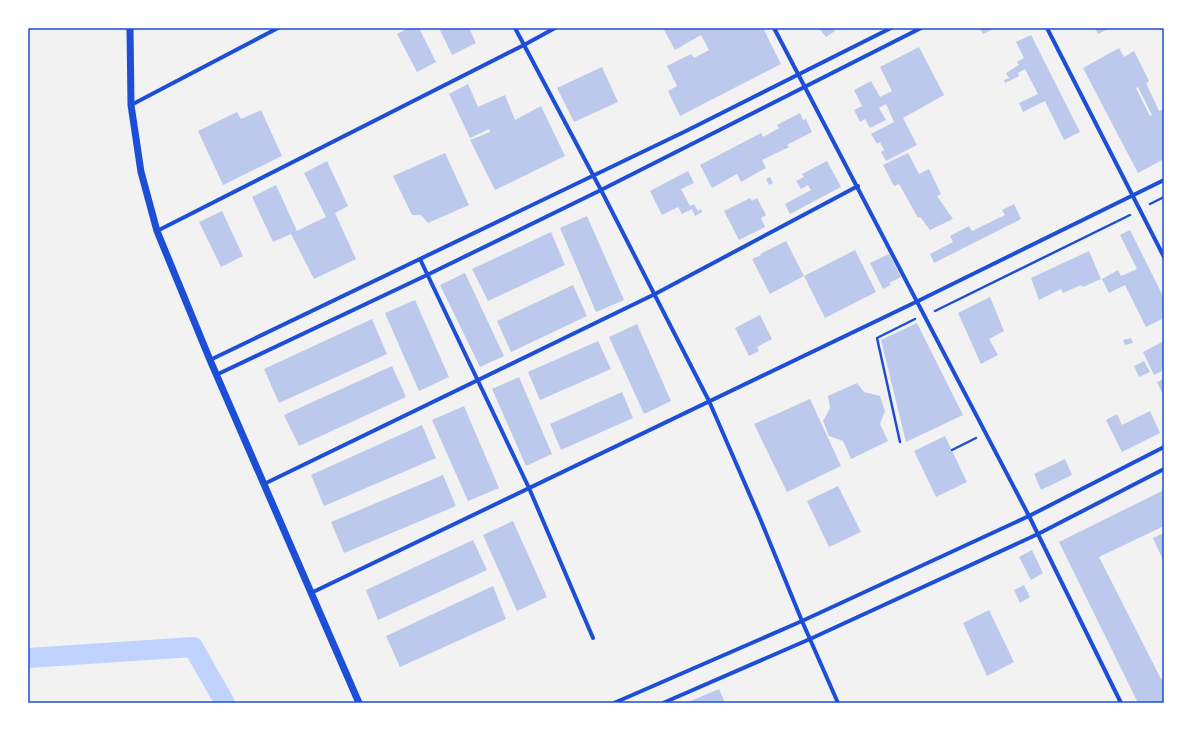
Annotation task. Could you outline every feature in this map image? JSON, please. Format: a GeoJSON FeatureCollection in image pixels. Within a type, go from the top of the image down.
{"type":"FeatureCollection","features":[{"type":"Feature","properties":{"kind":"street"},"geometry":{"type":"LineString","coordinates":[[130,28],[131,105],[141,172],[157,231],[216,375],[359,703]]}},
{"type":"Feature","properties":{"kind":"street"},"geometry":{"type":"LineString","coordinates":[[131,105],[278,28]]}},
{"type":"Feature","properties":{"kind":"street"},"geometry":{"type":"LineString","coordinates":[[515,28],[594,176],[709,401],[838,703]]}},
{"type":"Feature","properties":{"kind":"street"},"geometry":{"type":"LineString","coordinates":[[157,231],[524,45],[554,28]]}},
{"type":"Feature","properties":{"kind":"street"},"geometry":{"type":"LineString","coordinates":[[774,28],[858,186],[1029,516],[1121,703]]}},
{"type":"Feature","properties":{"kind":"street"},"geometry":{"type":"LineString","coordinates":[[210,360],[594,176],[891,28]]}},
{"type":"Feature","properties":{"kind":"street"},"geometry":{"type":"LineString","coordinates":[[216,375],[427,275],[601,190],[921,28]]}},
{"type":"Feature","properties":{"kind":"street"},"geometry":{"type":"LineString","coordinates":[[1047,28],[1164,256]]}},
{"type":"Feature","properties":{"kind":"street"},"geometry":{"type":"LineString","coordinates":[[311,593],[918,301],[1164,180]]}},
{"type":"Feature","properties":{"kind":"street"},"geometry":{"type":"LineString","coordinates":[[264,484],[477,379],[655,294],[858,186]]}},
{"type":"Feature","properties":{"kind":"street"},"geometry":{"type":"LineString","coordinates":[[420,259],[529,488],[593,638]]}},
{"type":"Feature","properties":{"kind":"street"},"geometry":{"type":"LineString","coordinates":[[614,703],[802,621],[1029,516],[1164,447]]}},
{"type":"Feature","properties":{"kind":"street"},"geometry":{"type":"LineString","coordinates":[[663,703],[810,639],[1038,534],[1164,469]]}},
{"type":"Feature","properties":{"kind":"path"},"geometry":{"type":"LineString","coordinates":[[933,313],[1164,197]]}},
{"type":"Feature","properties":{"kind":"path"},"geometry":{"type":"LineString","coordinates":[[900,442],[877,338],[918,317]]}},
{"type":"Feature","properties":{"kind":"path"},"geometry":{"type":"LineString","coordinates":[[952,450],[979,436]]}},
{"type":"Feature","properties":{"kind":"building"},"geometry":{"type":"Polygon","coordinates":[[[409,28],[419,28],[436,62],[417,72],[397,34],[409,28]]]}},
{"type":"Feature","properties":{"kind":"building"},"geometry":{"type":"Polygon","coordinates":[[[439,28],[469,28],[476,43],[452,55],[439,28]]]}},
{"type":"Feature","properties":{"kind":"building"},"geometry":{"type":"Polygon","coordinates":[[[663,28],[763,28],[781,64],[680,116],[668,91],[677,86],[667,66],[691,54],[694,58],[709,50],[701,35],[675,50],[663,28]]]}},
{"type":"Feature","properties":{"kind":"building"},"geometry":{"type":"Polygon","coordinates":[[[819,28],[833,28],[835,31],[826,37],[819,28]]]}},
{"type":"Feature","properties":{"kind":"building"},"geometry":{"type":"Polygon","coordinates":[[[980,28],[995,28],[983,34],[980,28]]]}},
{"type":"Feature","properties":{"kind":"building"},"geometry":{"type":"Polygon","coordinates":[[[1095,28],[1110,28],[1098,34],[1095,28]]]}},
{"type":"Feature","properties":{"kind":"building"},"geometry":{"type":"Polygon","coordinates":[[[1031,35],[1080,132],[1064,140],[1045,101],[1023,112],[1019,103],[1038,94],[1025,69],[1018,73],[1019,76],[1005,83],[1004,80],[1009,78],[1006,73],[1019,65],[1017,62],[1024,58],[1016,42],[1031,35]]]}},
{"type":"Feature","properties":{"kind":"building"},"geometry":{"type":"Polygon","coordinates":[[[919,47],[944,95],[903,118],[917,145],[886,161],[881,152],[884,150],[880,142],[877,144],[871,134],[894,122],[886,104],[879,108],[886,120],[870,128],[865,119],[860,122],[854,110],[862,106],[854,90],[871,81],[880,97],[892,91],[880,67],[919,47]]]}},
{"type":"Feature","properties":{"kind":"building"},"geometry":{"type":"Polygon","coordinates":[[[1119,48],[1124,57],[1134,51],[1149,81],[1146,83],[1159,111],[1164,109],[1164,159],[1138,173],[1083,68],[1119,48]],[[1138,87],[1136,88],[1150,116],[1152,115],[1138,87]]]}},
{"type":"Feature","properties":{"kind":"building"},"geometry":{"type":"Polygon","coordinates":[[[602,67],[618,102],[574,122],[557,88],[602,67]]]}},
{"type":"Feature","properties":{"kind":"building"},"geometry":{"type":"Polygon","coordinates":[[[468,84],[478,107],[505,95],[515,120],[541,106],[565,156],[495,190],[470,140],[490,132],[489,129],[470,138],[449,94],[468,84]]]}},
{"type":"Feature","properties":{"kind":"building"},"geometry":{"type":"Polygon","coordinates":[[[261,110],[282,156],[223,185],[198,131],[237,112],[241,119],[261,110]]]}},
{"type":"Feature","properties":{"kind":"building"},"geometry":{"type":"Polygon","coordinates":[[[800,113],[803,120],[806,119],[812,132],[787,145],[789,147],[762,160],[766,168],[741,182],[737,174],[712,188],[700,165],[761,133],[763,137],[779,128],[777,125],[800,113]]]}},
{"type":"Feature","properties":{"kind":"building"},"geometry":{"type":"Polygon","coordinates":[[[445,153],[469,205],[428,223],[421,215],[412,215],[393,176],[445,153]]]}},
{"type":"Feature","properties":{"kind":"building"},"geometry":{"type":"Polygon","coordinates":[[[908,153],[919,174],[929,169],[941,194],[937,196],[953,219],[930,230],[920,217],[918,218],[899,184],[894,186],[883,165],[908,153]]]}},
{"type":"Feature","properties":{"kind":"building"},"geometry":{"type":"Polygon","coordinates":[[[327,161],[348,206],[335,213],[356,259],[314,279],[291,234],[273,242],[252,197],[276,185],[297,231],[326,217],[304,173],[327,161]]]}},
{"type":"Feature","properties":{"kind":"building"},"geometry":{"type":"Polygon","coordinates":[[[827,161],[841,187],[790,214],[785,204],[811,190],[808,185],[801,189],[796,181],[804,177],[802,174],[827,161]]]}},
{"type":"Feature","properties":{"kind":"building"},"geometry":{"type":"Polygon","coordinates":[[[688,171],[694,183],[681,189],[690,206],[694,204],[698,211],[701,209],[702,212],[695,216],[692,209],[682,214],[678,207],[662,215],[650,191],[688,171]]]}},
{"type":"Feature","properties":{"kind":"building"},"geometry":{"type":"Polygon","coordinates":[[[770,177],[773,183],[769,185],[766,179],[770,177]]]}},
{"type":"Feature","properties":{"kind":"building"},"geometry":{"type":"Polygon","coordinates":[[[750,198],[752,201],[757,198],[766,215],[761,218],[765,227],[739,240],[724,211],[750,198]]]}},
{"type":"Feature","properties":{"kind":"building"},"geometry":{"type":"Polygon","coordinates":[[[1014,204],[1021,219],[934,263],[930,254],[953,242],[950,236],[969,226],[972,231],[1005,215],[1002,210],[1014,204]]]}},
{"type":"Feature","properties":{"kind":"building"},"geometry":{"type":"Polygon","coordinates":[[[222,211],[243,256],[221,267],[199,222],[222,211]]]}},
{"type":"Feature","properties":{"kind":"building"},"geometry":{"type":"Polygon","coordinates":[[[587,216],[624,300],[596,312],[560,228],[587,216]]]}},
{"type":"Feature","properties":{"kind":"building"},"geometry":{"type":"Polygon","coordinates":[[[1130,230],[1164,298],[1164,318],[1146,327],[1125,285],[1109,293],[1102,279],[1118,270],[1121,276],[1137,269],[1120,235],[1130,230]]]}},
{"type":"Feature","properties":{"kind":"building"},"geometry":{"type":"Polygon","coordinates":[[[551,232],[565,265],[488,301],[472,269],[551,232]]]}},
{"type":"Feature","properties":{"kind":"building"},"geometry":{"type":"Polygon","coordinates":[[[786,241],[804,276],[770,294],[752,259],[786,241]]]}},
{"type":"Feature","properties":{"kind":"building"},"geometry":{"type":"Polygon","coordinates":[[[855,250],[876,292],[825,318],[804,276],[855,250]]]}},
{"type":"Feature","properties":{"kind":"building"},"geometry":{"type":"Polygon","coordinates":[[[1089,251],[1101,279],[1083,287],[1081,285],[1063,293],[1061,289],[1039,300],[1031,278],[1089,251]]]}},
{"type":"Feature","properties":{"kind":"building"},"geometry":{"type":"Polygon","coordinates":[[[889,254],[901,277],[889,283],[891,285],[883,289],[870,263],[889,254]]]}},
{"type":"Feature","properties":{"kind":"building"},"geometry":{"type":"Polygon","coordinates":[[[465,273],[504,356],[480,367],[440,285],[465,273]]]}},
{"type":"Feature","properties":{"kind":"building"},"geometry":{"type":"Polygon","coordinates":[[[573,285],[587,316],[511,352],[497,321],[573,285]]]}},
{"type":"Feature","properties":{"kind":"building"},"geometry":{"type":"Polygon","coordinates":[[[990,297],[1004,331],[989,339],[998,355],[981,364],[958,313],[990,297]]]}},
{"type":"Feature","properties":{"kind":"building"},"geometry":{"type":"Polygon","coordinates":[[[415,300],[449,377],[419,391],[385,313],[415,300]]]}},
{"type":"Feature","properties":{"kind":"building"},"geometry":{"type":"Polygon","coordinates":[[[760,315],[772,339],[757,347],[759,351],[749,356],[735,328],[760,315]]]}},
{"type":"Feature","properties":{"kind":"building"},"geometry":{"type":"Polygon","coordinates":[[[372,319],[387,354],[279,403],[264,369],[372,319]]]}},
{"type":"Feature","properties":{"kind":"building"},"geometry":{"type":"Polygon","coordinates":[[[917,323],[963,415],[906,442],[881,340],[917,323]]]}},
{"type":"Feature","properties":{"kind":"building"},"geometry":{"type":"Polygon","coordinates":[[[637,324],[671,401],[644,414],[609,337],[637,324]]]}},
{"type":"Feature","properties":{"kind":"building"},"geometry":{"type":"Polygon","coordinates":[[[1131,338],[1133,343],[1125,345],[1123,340],[1131,338]]]}},
{"type":"Feature","properties":{"kind":"building"},"geometry":{"type":"Polygon","coordinates":[[[598,341],[611,369],[540,400],[528,372],[598,341]]]}},
{"type":"Feature","properties":{"kind":"building"},"geometry":{"type":"Polygon","coordinates":[[[1164,341],[1164,370],[1154,375],[1143,352],[1164,341]]]}},
{"type":"Feature","properties":{"kind":"building"},"geometry":{"type":"Polygon","coordinates":[[[1144,361],[1150,372],[1139,377],[1134,366],[1144,361]]]}},
{"type":"Feature","properties":{"kind":"building"},"geometry":{"type":"Polygon","coordinates":[[[392,366],[406,397],[299,446],[284,415],[392,366]]]}},
{"type":"Feature","properties":{"kind":"building"},"geometry":{"type":"Polygon","coordinates":[[[519,377],[552,454],[526,466],[492,389],[519,377]]]}},
{"type":"Feature","properties":{"kind":"building"},"geometry":{"type":"Polygon","coordinates":[[[1164,379],[1164,397],[1157,382],[1164,379]]]}},
{"type":"Feature","properties":{"kind":"building"},"geometry":{"type":"Polygon","coordinates":[[[857,383],[864,392],[880,396],[885,411],[880,424],[888,441],[851,459],[843,441],[829,436],[823,421],[830,408],[828,396],[857,383]]]}},
{"type":"Feature","properties":{"kind":"building"},"geometry":{"type":"Polygon","coordinates":[[[622,392],[633,418],[561,450],[550,424],[622,392]]]}},
{"type":"Feature","properties":{"kind":"building"},"geometry":{"type":"Polygon","coordinates":[[[810,399],[841,466],[787,492],[754,424],[810,399]]]}},
{"type":"Feature","properties":{"kind":"building"},"geometry":{"type":"Polygon","coordinates":[[[464,406],[499,488],[468,501],[432,420],[464,406]]]}},
{"type":"Feature","properties":{"kind":"building"},"geometry":{"type":"Polygon","coordinates":[[[1150,411],[1160,433],[1122,452],[1106,420],[1117,414],[1122,425],[1150,411]]]}},
{"type":"Feature","properties":{"kind":"building"},"geometry":{"type":"Polygon","coordinates":[[[422,425],[436,458],[324,506],[311,475],[422,425]]]}},
{"type":"Feature","properties":{"kind":"building"},"geometry":{"type":"Polygon","coordinates":[[[945,436],[967,482],[936,497],[914,451],[945,436]]]}},
{"type":"Feature","properties":{"kind":"building"},"geometry":{"type":"Polygon","coordinates":[[[1065,459],[1072,475],[1041,490],[1034,474],[1065,459]]]}},
{"type":"Feature","properties":{"kind":"building"},"geometry":{"type":"Polygon","coordinates":[[[443,475],[456,506],[344,553],[331,522],[443,475]]]}},
{"type":"Feature","properties":{"kind":"building"},"geometry":{"type":"Polygon","coordinates":[[[838,486],[861,532],[829,547],[807,501],[838,486]]]}},
{"type":"Feature","properties":{"kind":"building"},"geometry":{"type":"Polygon","coordinates":[[[1164,490],[1164,526],[1099,557],[1161,679],[1164,678],[1164,703],[1138,703],[1059,542],[1164,490]]]}},
{"type":"Feature","properties":{"kind":"building"},"geometry":{"type":"Polygon","coordinates":[[[513,521],[547,597],[517,611],[483,535],[513,521]]]}},
{"type":"Feature","properties":{"kind":"building"},"geometry":{"type":"Polygon","coordinates":[[[1164,533],[1164,562],[1153,538],[1164,533]]]}},
{"type":"Feature","properties":{"kind":"building"},"geometry":{"type":"Polygon","coordinates":[[[473,540],[487,570],[378,620],[366,590],[473,540]]]}},
{"type":"Feature","properties":{"kind":"building"},"geometry":{"type":"Polygon","coordinates":[[[1032,550],[1043,573],[1031,580],[1019,557],[1032,550]]]}},
{"type":"Feature","properties":{"kind":"building"},"geometry":{"type":"Polygon","coordinates":[[[1024,585],[1030,597],[1020,603],[1014,590],[1024,585]]]}},
{"type":"Feature","properties":{"kind":"building"},"geometry":{"type":"Polygon","coordinates":[[[493,586],[506,619],[400,667],[386,636],[493,586]]]}},
{"type":"Feature","properties":{"kind":"building"},"geometry":{"type":"Polygon","coordinates":[[[989,610],[1014,662],[987,676],[963,623],[989,610]]]}},
{"type":"Feature","properties":{"kind":"building"},"geometry":{"type":"Polygon","coordinates":[[[719,689],[725,703],[686,703],[719,689]]]}},
{"type":"Feature","properties":{"kind":"waterway"},"geometry":{"type":"LineString","coordinates":[[28,658],[193,647],[225,703]]}}]}
